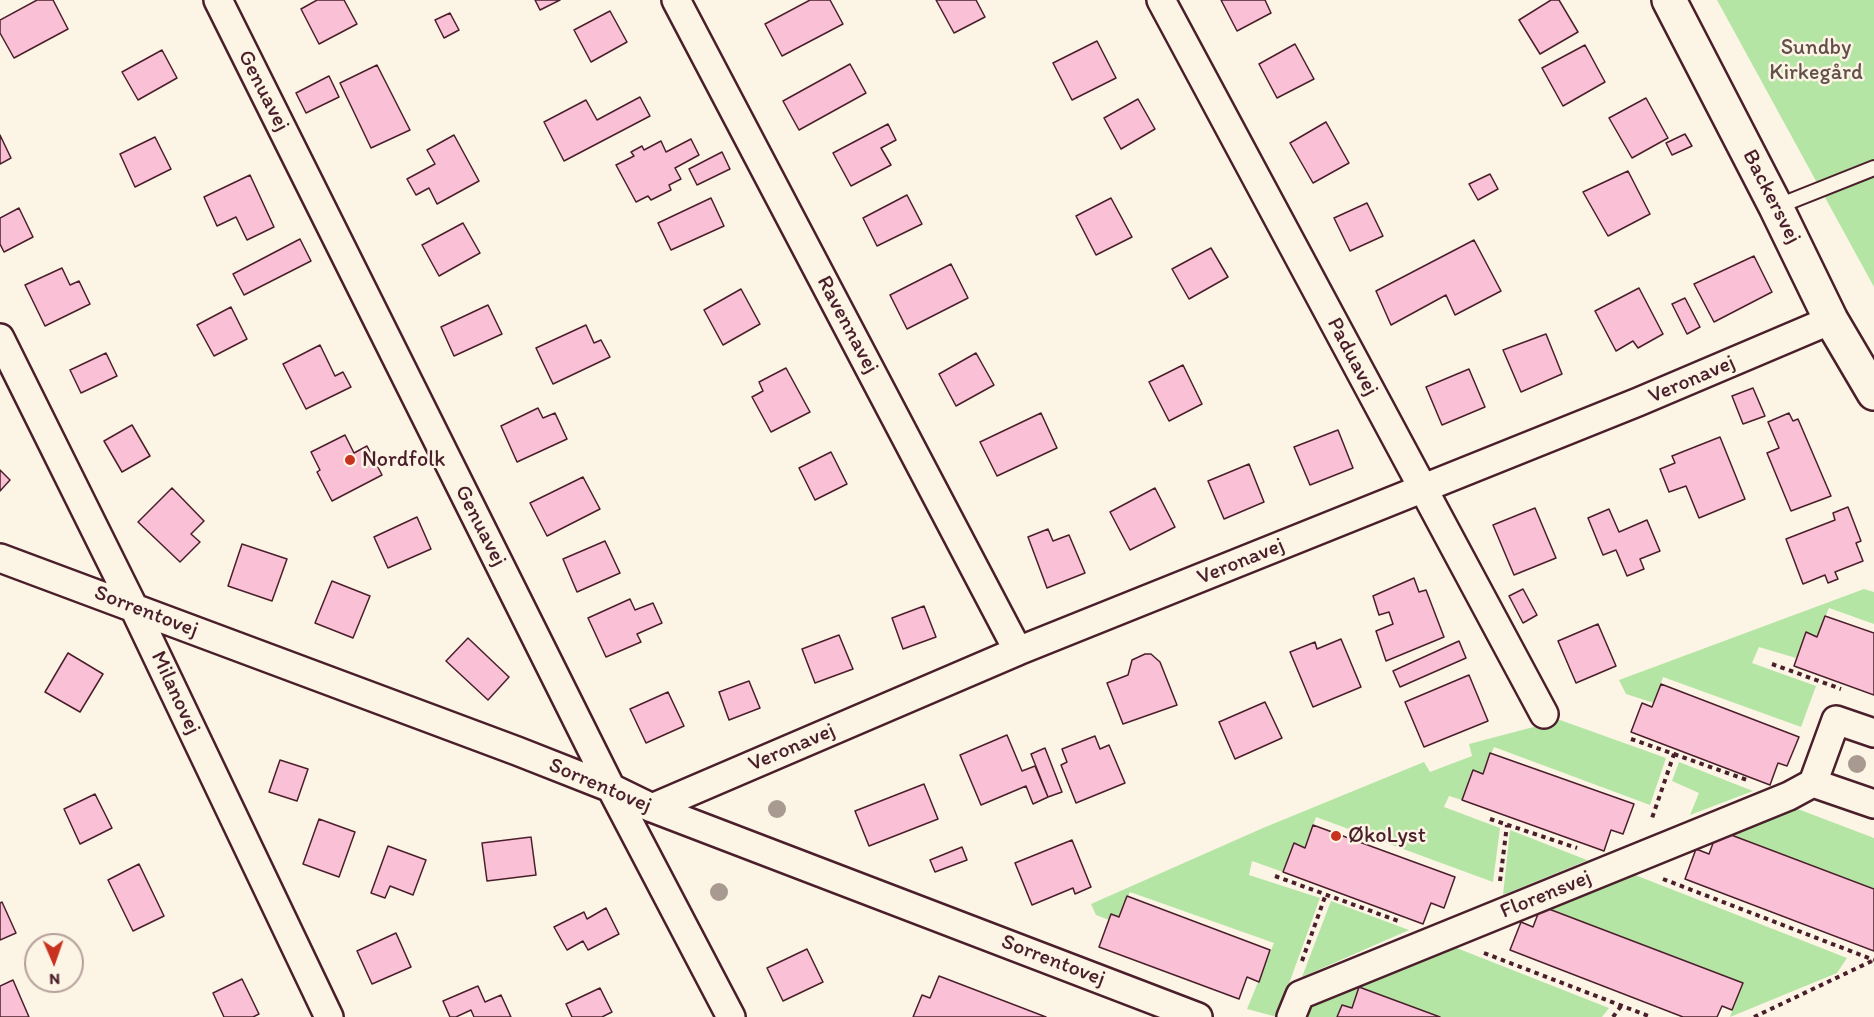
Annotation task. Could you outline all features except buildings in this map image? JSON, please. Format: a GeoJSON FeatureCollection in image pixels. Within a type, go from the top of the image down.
{"type":"FeatureCollection","features":[{"type":"Feature","properties":{"kind":"street","name":"Genuavej"},"geometry":{"type":"LineString","coordinates":[[218,0],[611,788],[731,1017]]}},
{"type":"Feature","properties":{"kind":"street","name":"Ravennavej"},"geometry":{"type":"LineString","coordinates":[[675,0],[1018,651]]}},
{"type":"Feature","properties":{"kind":"street","name":"Paduavej"},"geometry":{"type":"LineString","coordinates":[[1161,0],[1544,714]]}},
{"type":"Feature","properties":{"kind":"street","name":"Backersvej"},"geometry":{"type":"LineString","coordinates":[[1669,0],[1832,320],[1874,393]]}},
{"type":"Feature","properties":{"kind":"street","name":"Veronavej"},"geometry":{"type":"LineString","coordinates":[[652,808],[1018,651],[1638,402],[1832,320]]}},
{"type":"Feature","properties":{"kind":"street","name":"Milanovej"},"geometry":{"type":"LineString","coordinates":[[0,339],[133,606],[329,1017]]}},
{"type":"Feature","properties":{"kind":"street","name":"Sorrentovej"},"geometry":{"type":"LineString","coordinates":[[0,558],[133,606],[611,788],[652,808],[1198,1017]]}},
{"type":"Feature","properties":{"kind":"street"},"geometry":{"type":"LineString","coordinates":[[1874,733],[1836,720],[1813,783],[1874,804]]}},
{"type":"Feature","properties":{"kind":"street","name":"Florensvej"},"geometry":{"type":"LineString","coordinates":[[1296,1006],[1443,937],[1789,795],[1813,783]]}},
{"type":"Feature","properties":{"kind":"lane"},"geometry":{"type":"LineString","coordinates":[[1776,207],[1874,168]]}},
{"type":"Feature","properties":{"kind":"path"},"geometry":{"type":"LineString","coordinates":[[1772,664],[1843,690]]}},
{"type":"Feature","properties":{"kind":"path"},"geometry":{"type":"LineString","coordinates":[[1631,739],[1789,795]]}},
{"type":"Feature","properties":{"kind":"path"},"geometry":{"type":"LineString","coordinates":[[1630,860],[1674,754]]}},
{"type":"Feature","properties":{"kind":"path"},"geometry":{"type":"LineString","coordinates":[[1490,819],[1630,860],[1874,960]]}},
{"type":"Feature","properties":{"kind":"path"},"geometry":{"type":"LineString","coordinates":[[1495,915],[1507,825]]}},
{"type":"Feature","properties":{"kind":"path"},"geometry":{"type":"LineString","coordinates":[[1275,876],[1443,937],[1651,1017]]}},
{"type":"Feature","properties":{"kind":"path"},"geometry":{"type":"LineString","coordinates":[[1296,1006],[1295,980],[1326,894]]}},
{"type":"Feature","properties":{"kind":"path"},"geometry":{"type":"LineString","coordinates":[[1754,1017],[1874,960]]}},
{"type":"Feature","properties":{"kind":"path"},"geometry":{"type":"LineString","coordinates":[[1613,1017],[1621,1006]]}},
{"type":"Feature","properties":{"kind":"green space","name":"Sundby Kirkegård"},"geometry":{"type":"Polygon","coordinates":[[[1717,0],[1874,0],[1874,287],[1717,0]]]}},
{"type":"Feature","properties":{"kind":"green space"},"geometry":{"type":"Polygon","coordinates":[[[1864,589],[1874,592],[1874,624],[1829,608],[1817,637],[1806,633],[1796,658],[1759,647],[1752,663],[1816,686],[1801,727],[1663,677],[1654,703],[1626,694],[1619,680],[1864,589]]]}},
{"type":"Feature","properties":{"kind":"green space"},"geometry":{"type":"Polygon","coordinates":[[[1560,720],[1666,758],[1650,805],[1494,747],[1483,774],[1473,771],[1462,800],[1449,796],[1444,807],[1500,828],[1493,882],[1316,817],[1305,848],[1294,843],[1283,872],[1252,861],[1249,875],[1320,898],[1277,1017],[1247,1009],[1274,943],[1130,892],[1119,917],[1111,914],[1109,920],[1096,915],[1091,904],[1263,828],[1424,762],[1430,772],[1472,756],[1469,744],[1560,720]]]}},
{"type":"Feature","properties":{"kind":"green space"},"geometry":{"type":"Polygon","coordinates":[[[1679,762],[1753,791],[1690,815],[1699,793],[1672,781],[1679,762]]]}},
{"type":"Feature","properties":{"kind":"green space"},"geometry":{"type":"Polygon","coordinates":[[[1790,806],[1874,838],[1874,889],[1718,830],[1790,806]]]}},
{"type":"Feature","properties":{"kind":"green space"},"geometry":{"type":"Polygon","coordinates":[[[1510,830],[1587,860],[1588,860],[1503,895],[1510,830]]]}},
{"type":"Feature","properties":{"kind":"green space"},"geometry":{"type":"Polygon","coordinates":[[[1630,873],[1847,958],[1837,973],[1730,1017],[1742,983],[1541,906],[1630,873]]]}},
{"type":"Feature","properties":{"kind":"green space"},"geometry":{"type":"Polygon","coordinates":[[[1331,901],[1409,930],[1302,977],[1331,901]]]}},
{"type":"Feature","properties":{"kind":"green space"},"geometry":{"type":"Polygon","coordinates":[[[1449,945],[1609,1008],[1602,1017],[1440,1017],[1360,987],[1352,1008],[1342,1005],[1337,1017],[1304,1017],[1319,999],[1449,945]]]}},
{"type":"Feature","properties":{"kind":"place","name":"Nordfolk"},"geometry":{"type":"Point","coordinates":[350,460]}},
{"type":"Feature","properties":{"kind":"place","name":"ØkoLyst"},"geometry":{"type":"Point","coordinates":[1336,836]}}]}
